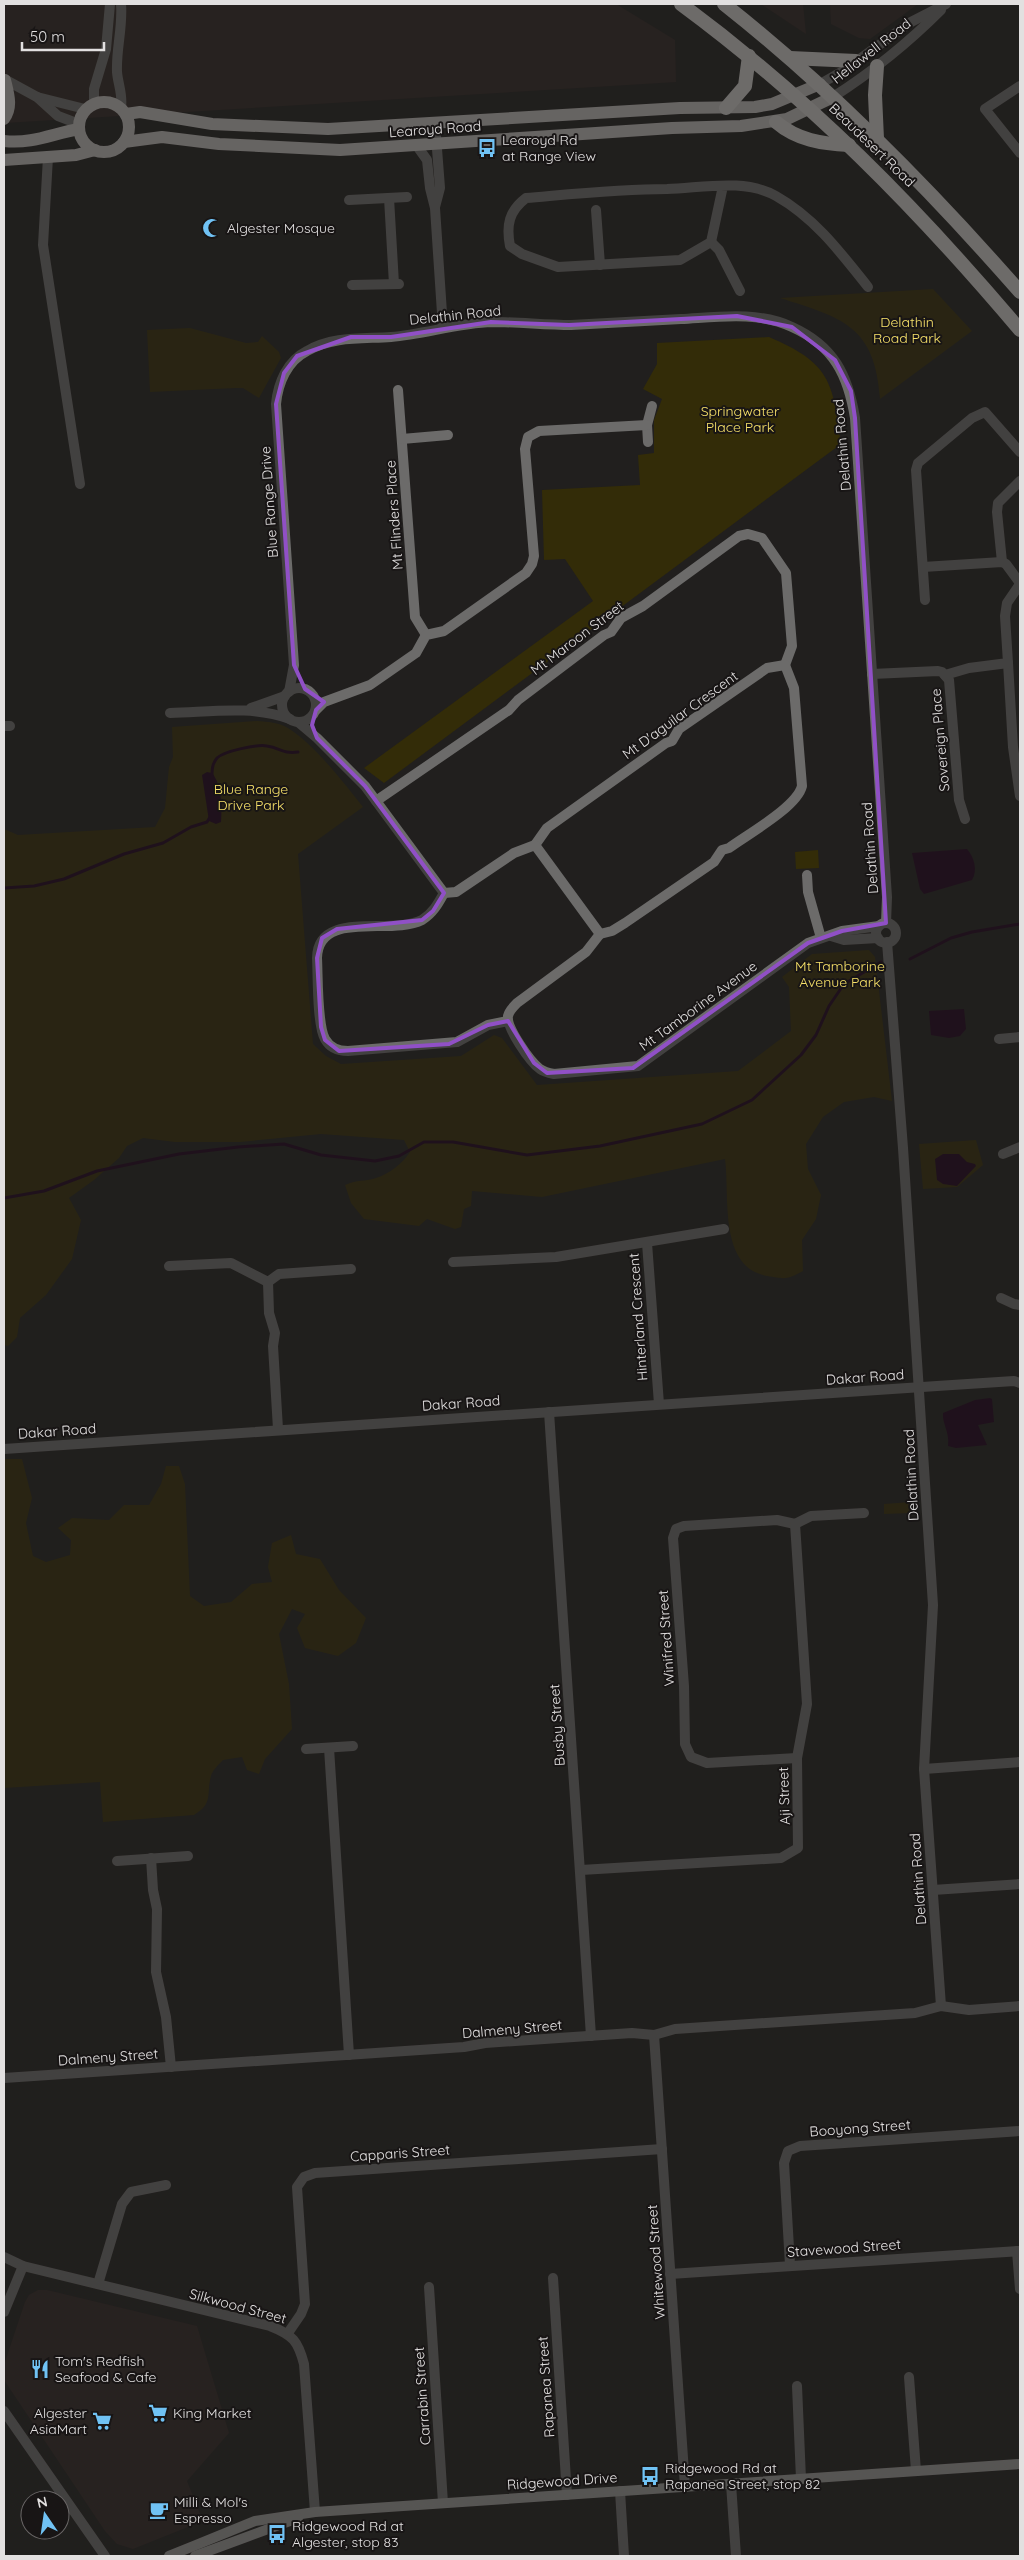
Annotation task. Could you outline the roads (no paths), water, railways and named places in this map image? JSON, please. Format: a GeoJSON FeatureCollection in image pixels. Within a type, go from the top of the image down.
{"type":"FeatureCollection","features":[{"type":"Feature","properties":{"kind":"highway","name":"Beaudesert Road"},"geometry":{"type":"LineString","coordinates":[[681,4],[749,56],[812,109],[930,226],[1020,330]]}},
{"type":"Feature","properties":{"kind":"highway","name":"Beaudesert Road"},"geometry":{"type":"LineString","coordinates":[[724,4],[820,84],[878,139],[1020,292]]}},
{"type":"Feature","properties":{"kind":"highway"},"geometry":{"type":"LineString","coordinates":[[726,108],[745,86],[749,56]]}},
{"type":"Feature","properties":{"kind":"highway"},"geometry":{"type":"LineString","coordinates":[[790,58],[856,61]]}},
{"type":"Feature","properties":{"kind":"highway"},"geometry":{"type":"LineString","coordinates":[[877,66],[875,95],[878,139]]}},
{"type":"Feature","properties":{"kind":"highway"},"geometry":{"type":"LineString","coordinates":[[776,122],[790,133],[820,143],[849,145]]}},
{"type":"Feature","properties":{"kind":"main road"},"geometry":{"type":"LineString","coordinates":[[4,79],[10,102],[4,119]]}},
{"type":"Feature","properties":{"kind":"main road","name":"Learoyd Road"},"geometry":{"type":"LineString","coordinates":[[123,111],[212,124],[328,130],[680,108],[764,106],[820,84]]}},
{"type":"Feature","properties":{"kind":"main road","name":"Learoyd Road"},"geometry":{"type":"LineString","coordinates":[[124,142],[162,137],[212,143],[340,150],[672,128],[741,126],[776,122],[812,109],[833,97]]}},
{"type":"Feature","properties":{"kind":"main road"},"geometry":{"type":"LineString","coordinates":[[4,140],[37,141],[78,126],[90,106],[108,102],[123,111],[129,128],[124,142],[111,151],[94,150],[76,155],[4,160]]}},
{"type":"Feature","properties":{"kind":"main road"},"geometry":{"type":"LineString","coordinates":[[78,126],[84,142],[94,150]]}},
{"type":"Feature","properties":{"kind":"main road","name":"Ridgewood Drive"},"geometry":{"type":"LineString","coordinates":[[170,2556],[200,2542],[255,2521],[315,2512],[1020,2464]]}},
{"type":"Feature","properties":{"kind":"main road","name":"Ridgewood Drive"},"geometry":{"type":"LineString","coordinates":[[202,2555],[315,2512]]}},
{"type":"Feature","properties":{"kind":"street"},"geometry":{"type":"LineString","coordinates":[[37,97],[90,106],[106,49],[110,4]]}},
{"type":"Feature","properties":{"kind":"street"},"geometry":{"type":"LineString","coordinates":[[121,4],[122,32],[117,73],[123,111]]}},
{"type":"Feature","properties":{"kind":"street","name":"Hellawell Road"},"geometry":{"type":"LineString","coordinates":[[820,84],[911,22],[946,4]]}},
{"type":"Feature","properties":{"kind":"street","name":"Hellawell Road"},"geometry":{"type":"LineString","coordinates":[[833,97],[877,66],[917,34],[946,4]]}},
{"type":"Feature","properties":{"kind":"street"},"geometry":{"type":"LineString","coordinates":[[4,79],[37,97],[58,116],[78,126]]}},
{"type":"Feature","properties":{"kind":"street"},"geometry":{"type":"LineString","coordinates":[[1020,86],[985,109],[1020,153]]}},
{"type":"Feature","properties":{"kind":"street"},"geometry":{"type":"LineString","coordinates":[[434,123],[440,188],[435,208]]}},
{"type":"Feature","properties":{"kind":"street"},"geometry":{"type":"LineString","coordinates":[[417,146],[427,160],[430,188],[435,208],[444,328]]}},
{"type":"Feature","properties":{"kind":"street"},"geometry":{"type":"LineString","coordinates":[[48,157],[43,245],[80,484]]}},
{"type":"Feature","properties":{"kind":"street"},"geometry":{"type":"LineString","coordinates":[[723,186],[711,242],[680,260],[558,267],[522,254],[510,246],[508,237],[509,217],[516,206],[526,198],[622,189],[723,186],[746,186],[775,195],[799,212],[830,240],[868,287]]}},
{"type":"Feature","properties":{"kind":"street"},"geometry":{"type":"LineString","coordinates":[[349,200],[408,197]]}},
{"type":"Feature","properties":{"kind":"street"},"geometry":{"type":"LineString","coordinates":[[352,285],[397,284],[389,198]]}},
{"type":"Feature","properties":{"kind":"street"},"geometry":{"type":"LineString","coordinates":[[596,210],[600,264]]}},
{"type":"Feature","properties":{"kind":"street"},"geometry":{"type":"LineString","coordinates":[[711,242],[719,250],[740,291]]}},
{"type":"Feature","properties":{"kind":"street","name":"Delathin Road"},"geometry":{"type":"LineString","coordinates":[[308,350],[351,338],[391,337],[491,322],[570,325],[737,316],[772,320],[792,326],[824,347],[845,376],[851,392],[855,418],[887,897],[882,924]]}},
{"type":"Feature","properties":{"kind":"street","name":"Blue Range Drive"},"geometry":{"type":"LineString","coordinates":[[294,665],[276,404],[277,392],[284,373],[297,356],[308,350]]}},
{"type":"Feature","properties":{"kind":"street","name":"Mt Flinders Place"},"geometry":{"type":"LineString","coordinates":[[398,390],[416,617],[426,635]]}},
{"type":"Feature","properties":{"kind":"street"},"geometry":{"type":"LineString","coordinates":[[648,442],[647,424],[652,406]]}},
{"type":"Feature","properties":{"kind":"street"},"geometry":{"type":"LineString","coordinates":[[925,600],[916,470],[918,463],[972,418],[985,412],[1020,452]]}},
{"type":"Feature","properties":{"kind":"street"},"geometry":{"type":"LineString","coordinates":[[170,713],[248,709],[273,713],[294,721],[314,713],[324,702],[370,685],[416,653],[426,635],[444,631],[526,573],[532,564],[534,556],[525,449],[528,437],[539,431],[647,424]]}},
{"type":"Feature","properties":{"kind":"street"},"geometry":{"type":"LineString","coordinates":[[402,439],[448,436]]}},
{"type":"Feature","properties":{"kind":"street"},"geometry":{"type":"LineString","coordinates":[[1002,562],[997,512],[998,503],[1020,482]]}},
{"type":"Feature","properties":{"kind":"street","name":"Mt Maroon Street"},"geometry":{"type":"LineString","coordinates":[[376,801],[509,710],[518,700],[604,635],[612,632],[622,618],[628,616],[739,536],[748,534],[762,538],[786,573],[792,646],[785,665]]}},
{"type":"Feature","properties":{"kind":"street"},"geometry":{"type":"LineString","coordinates":[[922,567],[1002,562],[1006,564],[1020,584],[1008,604],[1005,616],[1020,796]]}},
{"type":"Feature","properties":{"kind":"street"},"geometry":{"type":"LineString","coordinates":[[946,675],[969,668],[1008,663]]}},
{"type":"Feature","properties":{"kind":"street"},"geometry":{"type":"LineString","coordinates":[[294,665],[316,702],[312,725],[317,738]]}},
{"type":"Feature","properties":{"kind":"street"},"geometry":{"type":"LineString","coordinates":[[294,665],[282,709],[294,721],[317,738],[356,776],[444,893]]}},
{"type":"Feature","properties":{"kind":"street"},"geometry":{"type":"LineString","coordinates":[[444,893],[433,911],[422,920],[409,924],[337,929],[322,938],[317,947],[321,1027],[325,1040],[334,1048],[348,1051],[449,1044],[466,1039],[488,1025],[508,1021],[508,1014],[516,1003],[586,952],[600,934],[612,931],[625,923],[714,862],[722,850],[729,848],[788,805],[798,796],[802,786],[794,688],[785,665]]}},
{"type":"Feature","properties":{"kind":"street","name":"Mt D'aguilar Crescent"},"geometry":{"type":"LineString","coordinates":[[535,845],[547,828],[666,743],[672,741],[679,729],[767,668],[785,665]]}},
{"type":"Feature","properties":{"kind":"street","name":"Sovereign Place"},"geometry":{"type":"LineString","coordinates":[[872,674],[938,670],[946,675],[949,686],[959,800],[965,819]]}},
{"type":"Feature","properties":{"kind":"street"},"geometry":{"type":"LineString","coordinates":[[248,709],[300,688],[309,692],[342,695]]}},
{"type":"Feature","properties":{"kind":"street"},"geometry":{"type":"LineString","coordinates":[[444,893],[456,892],[514,853],[535,845],[600,934]]}},
{"type":"Feature","properties":{"kind":"street"},"geometry":{"type":"LineString","coordinates":[[807,875],[810,899],[826,937],[844,940],[882,940],[894,938],[896,931],[893,926],[882,924],[876,933],[882,940]]}},
{"type":"Feature","properties":{"kind":"street","name":"Mt Tamborine Avenue"},"geometry":{"type":"LineString","coordinates":[[508,1021],[517,1040],[534,1063],[547,1073],[633,1068],[646,1061],[797,950],[826,937],[857,928],[882,924]]}},
{"type":"Feature","properties":{"kind":"street","name":"Delathin Road"},"geometry":{"type":"LineString","coordinates":[[882,940],[920,1387],[933,1605],[924,1768],[941,2006]]}},
{"type":"Feature","properties":{"kind":"street"},"geometry":{"type":"LineString","coordinates":[[999,1039],[1020,1037]]}},
{"type":"Feature","properties":{"kind":"street"},"geometry":{"type":"LineString","coordinates":[[1003,1154],[1020,1147]]}},
{"type":"Feature","properties":{"kind":"street"},"geometry":{"type":"LineString","coordinates":[[647,1243],[724,1229]]}},
{"type":"Feature","properties":{"kind":"street","name":"Hinterland Crescent"},"geometry":{"type":"LineString","coordinates":[[453,1262],[556,1257],[647,1243],[659,1404]]}},
{"type":"Feature","properties":{"kind":"street"},"geometry":{"type":"LineString","coordinates":[[169,1266],[231,1263],[268,1282]]}},
{"type":"Feature","properties":{"kind":"street"},"geometry":{"type":"LineString","coordinates":[[268,1282],[279,1274],[351,1269]]}},
{"type":"Feature","properties":{"kind":"street"},"geometry":{"type":"LineString","coordinates":[[268,1282],[269,1312],[275,1333],[278,1428]]}},
{"type":"Feature","properties":{"kind":"street"},"geometry":{"type":"LineString","coordinates":[[1001,1298],[1014,1304],[1020,1304]]}},
{"type":"Feature","properties":{"kind":"street","name":"Dakar Road"},"geometry":{"type":"LineString","coordinates":[[4,1449],[278,1428],[1014,1381],[1020,1383]]}},
{"type":"Feature","properties":{"kind":"street","name":"Busby Street"},"geometry":{"type":"LineString","coordinates":[[549,1412],[591,2036]]}},
{"type":"Feature","properties":{"kind":"street"},"geometry":{"type":"LineString","coordinates":[[795,1524],[811,1516],[864,1513]]}},
{"type":"Feature","properties":{"kind":"street","name":"Winifred Street"},"geometry":{"type":"LineString","coordinates":[[795,1524],[777,1520],[684,1526],[676,1529],[673,1538],[684,1686],[685,1744],[691,1757],[707,1763],[797,1758]]}},
{"type":"Feature","properties":{"kind":"street","name":"Aji Street"},"geometry":{"type":"LineString","coordinates":[[580,1870],[781,1858],[798,1848],[797,1758],[807,1704],[795,1524]]}},
{"type":"Feature","properties":{"kind":"street"},"geometry":{"type":"LineString","coordinates":[[306,1749],[353,1746]]}},
{"type":"Feature","properties":{"kind":"street"},"geometry":{"type":"LineString","coordinates":[[329,1748],[349,2055]]}},
{"type":"Feature","properties":{"kind":"street"},"geometry":{"type":"LineString","coordinates":[[924,1768],[1020,1762]]}},
{"type":"Feature","properties":{"kind":"street"},"geometry":{"type":"LineString","coordinates":[[118,1861],[188,1856]]}},
{"type":"Feature","properties":{"kind":"street"},"geometry":{"type":"LineString","coordinates":[[151,1858],[156,1909],[156,1972],[166,2017],[171,2066]]}},
{"type":"Feature","properties":{"kind":"street"},"geometry":{"type":"LineString","coordinates":[[933,1890],[1020,1884]]}},
{"type":"Feature","properties":{"kind":"street","name":"Dalmeny Street"},"geometry":{"type":"LineString","coordinates":[[4,2078],[349,2055],[632,2033],[654,2035],[676,2029],[915,2013],[941,2006],[969,2010],[1020,2006]]}},
{"type":"Feature","properties":{"kind":"street","name":"Whitewood Street"},"geometry":{"type":"LineString","coordinates":[[654,2035],[685,2487]]}},
{"type":"Feature","properties":{"kind":"street","name":"Booyong Street"},"geometry":{"type":"LineString","coordinates":[[790,2265],[784,2163],[788,2151],[800,2146],[1020,2131]]}},
{"type":"Feature","properties":{"kind":"street","name":"Capparis Street"},"geometry":{"type":"LineString","coordinates":[[288,2333],[301,2314],[305,2304],[297,2187],[304,2177],[314,2173],[662,2149]]}},
{"type":"Feature","properties":{"kind":"street"},"geometry":{"type":"LineString","coordinates":[[98,2284],[122,2204],[131,2192],[166,2185]]}},
{"type":"Feature","properties":{"kind":"street"},"geometry":{"type":"LineString","coordinates":[[1019,2251],[1020,2288]]}},
{"type":"Feature","properties":{"kind":"street","name":"Stavewood Street"},"geometry":{"type":"LineString","coordinates":[[670,2274],[1019,2251]]}},
{"type":"Feature","properties":{"kind":"street","name":"Silkwood Street"},"geometry":{"type":"LineString","coordinates":[[4,2257],[23,2266],[270,2326],[288,2333],[299,2346],[304,2364],[315,2512]]}},
{"type":"Feature","properties":{"kind":"street"},"geometry":{"type":"LineString","coordinates":[[4,2312],[23,2266]]}},
{"type":"Feature","properties":{"kind":"street","name":"Rapanea Street"},"geometry":{"type":"LineString","coordinates":[[553,2278],[567,2495]]}},
{"type":"Feature","properties":{"kind":"street","name":"Carrabin Street"},"geometry":{"type":"LineString","coordinates":[[429,2287],[443,2503]]}},
{"type":"Feature","properties":{"kind":"street"},"geometry":{"type":"LineString","coordinates":[[909,2377],[916,2471]]}},
{"type":"Feature","properties":{"kind":"street"},"geometry":{"type":"LineString","coordinates":[[797,2386],[801,2479]]}},
{"type":"Feature","properties":{"kind":"street"},"geometry":{"type":"LineString","coordinates":[[4,2410],[105,2556]]}},
{"type":"Feature","properties":{"kind":"street"},"geometry":{"type":"LineString","coordinates":[[731,2484],[736,2556]]}},
{"type":"Feature","properties":{"kind":"street"},"geometry":{"type":"LineString","coordinates":[[620,2491],[624,2556]]}},
{"type":"Feature","properties":{"kind":"street"},"geometry":{"type":"LineString","coordinates":[[200,2542],[202,2555]]}},
{"type":"Feature","properties":{"kind":"waterway"},"geometry":{"type":"LineString","coordinates":[[212,777],[213,765],[217,758],[234,751],[263,746],[285,752],[298,752]]}},
{"type":"Feature","properties":{"kind":"waterway"},"geometry":{"type":"LineString","coordinates":[[4,888],[34,886],[64,879],[124,854],[163,843],[191,827],[207,822],[210,817]]}},
{"type":"Feature","properties":{"kind":"waterway"},"geometry":{"type":"LineString","coordinates":[[910,959],[951,938],[972,932],[1020,924]]}},
{"type":"Feature","properties":{"kind":"waterway"},"geometry":{"type":"LineString","coordinates":[[4,1198],[44,1191],[97,1171],[179,1154],[238,1147],[284,1144],[321,1155],[375,1161],[399,1156],[424,1142],[453,1142],[527,1155],[600,1146],[702,1124],[752,1100],[801,1055],[816,1035],[829,1006],[844,984],[881,962]]}},
{"type":"Feature","properties":{"kind":"place","name":"Learoyd Rd at Range View"},"geometry":{"type":"Point","coordinates":[487,148]}},
{"type":"Feature","properties":{"kind":"place","name":"Algester Mosque"},"geometry":{"type":"Point","coordinates":[212,228]}},
{"type":"Feature","properties":{"kind":"place","name":"Tom's Redfish Seafood & Cafe"},"geometry":{"type":"Point","coordinates":[40,2369]}},
{"type":"Feature","properties":{"kind":"place","name":"King Market"},"geometry":{"type":"Point","coordinates":[158,2413]}},
{"type":"Feature","properties":{"kind":"place","name":"Algester AsiaMart"},"geometry":{"type":"Point","coordinates":[102,2421]}},
{"type":"Feature","properties":{"kind":"place","name":"Ridgewood Rd at Rapanea Street, stop 82"},"geometry":{"type":"Point","coordinates":[650,2476]}},
{"type":"Feature","properties":{"kind":"place","name":"Milli & Mol's Espresso"},"geometry":{"type":"Point","coordinates":[159,2510]}},
{"type":"Feature","properties":{"kind":"place","name":"Ridgewood Rd at Algester, stop 83"},"geometry":{"type":"Point","coordinates":[277,2534]}},
{"type":"Feature","properties":{"kind":"park label","name":"Delathin Road Park"},"geometry":{"type":"Point","coordinates":[907,330]}},
{"type":"Feature","properties":{"kind":"park label","name":"Springwater Place Park"},"geometry":{"type":"Point","coordinates":[740,420]}},
{"type":"Feature","properties":{"kind":"park label","name":"Blue Range Drive Park"},"geometry":{"type":"Point","coordinates":[251,798]}},
{"type":"Feature","properties":{"kind":"park label","name":"Mt Tamborine Avenue Park"},"geometry":{"type":"Point","coordinates":[840,974]}}]}
